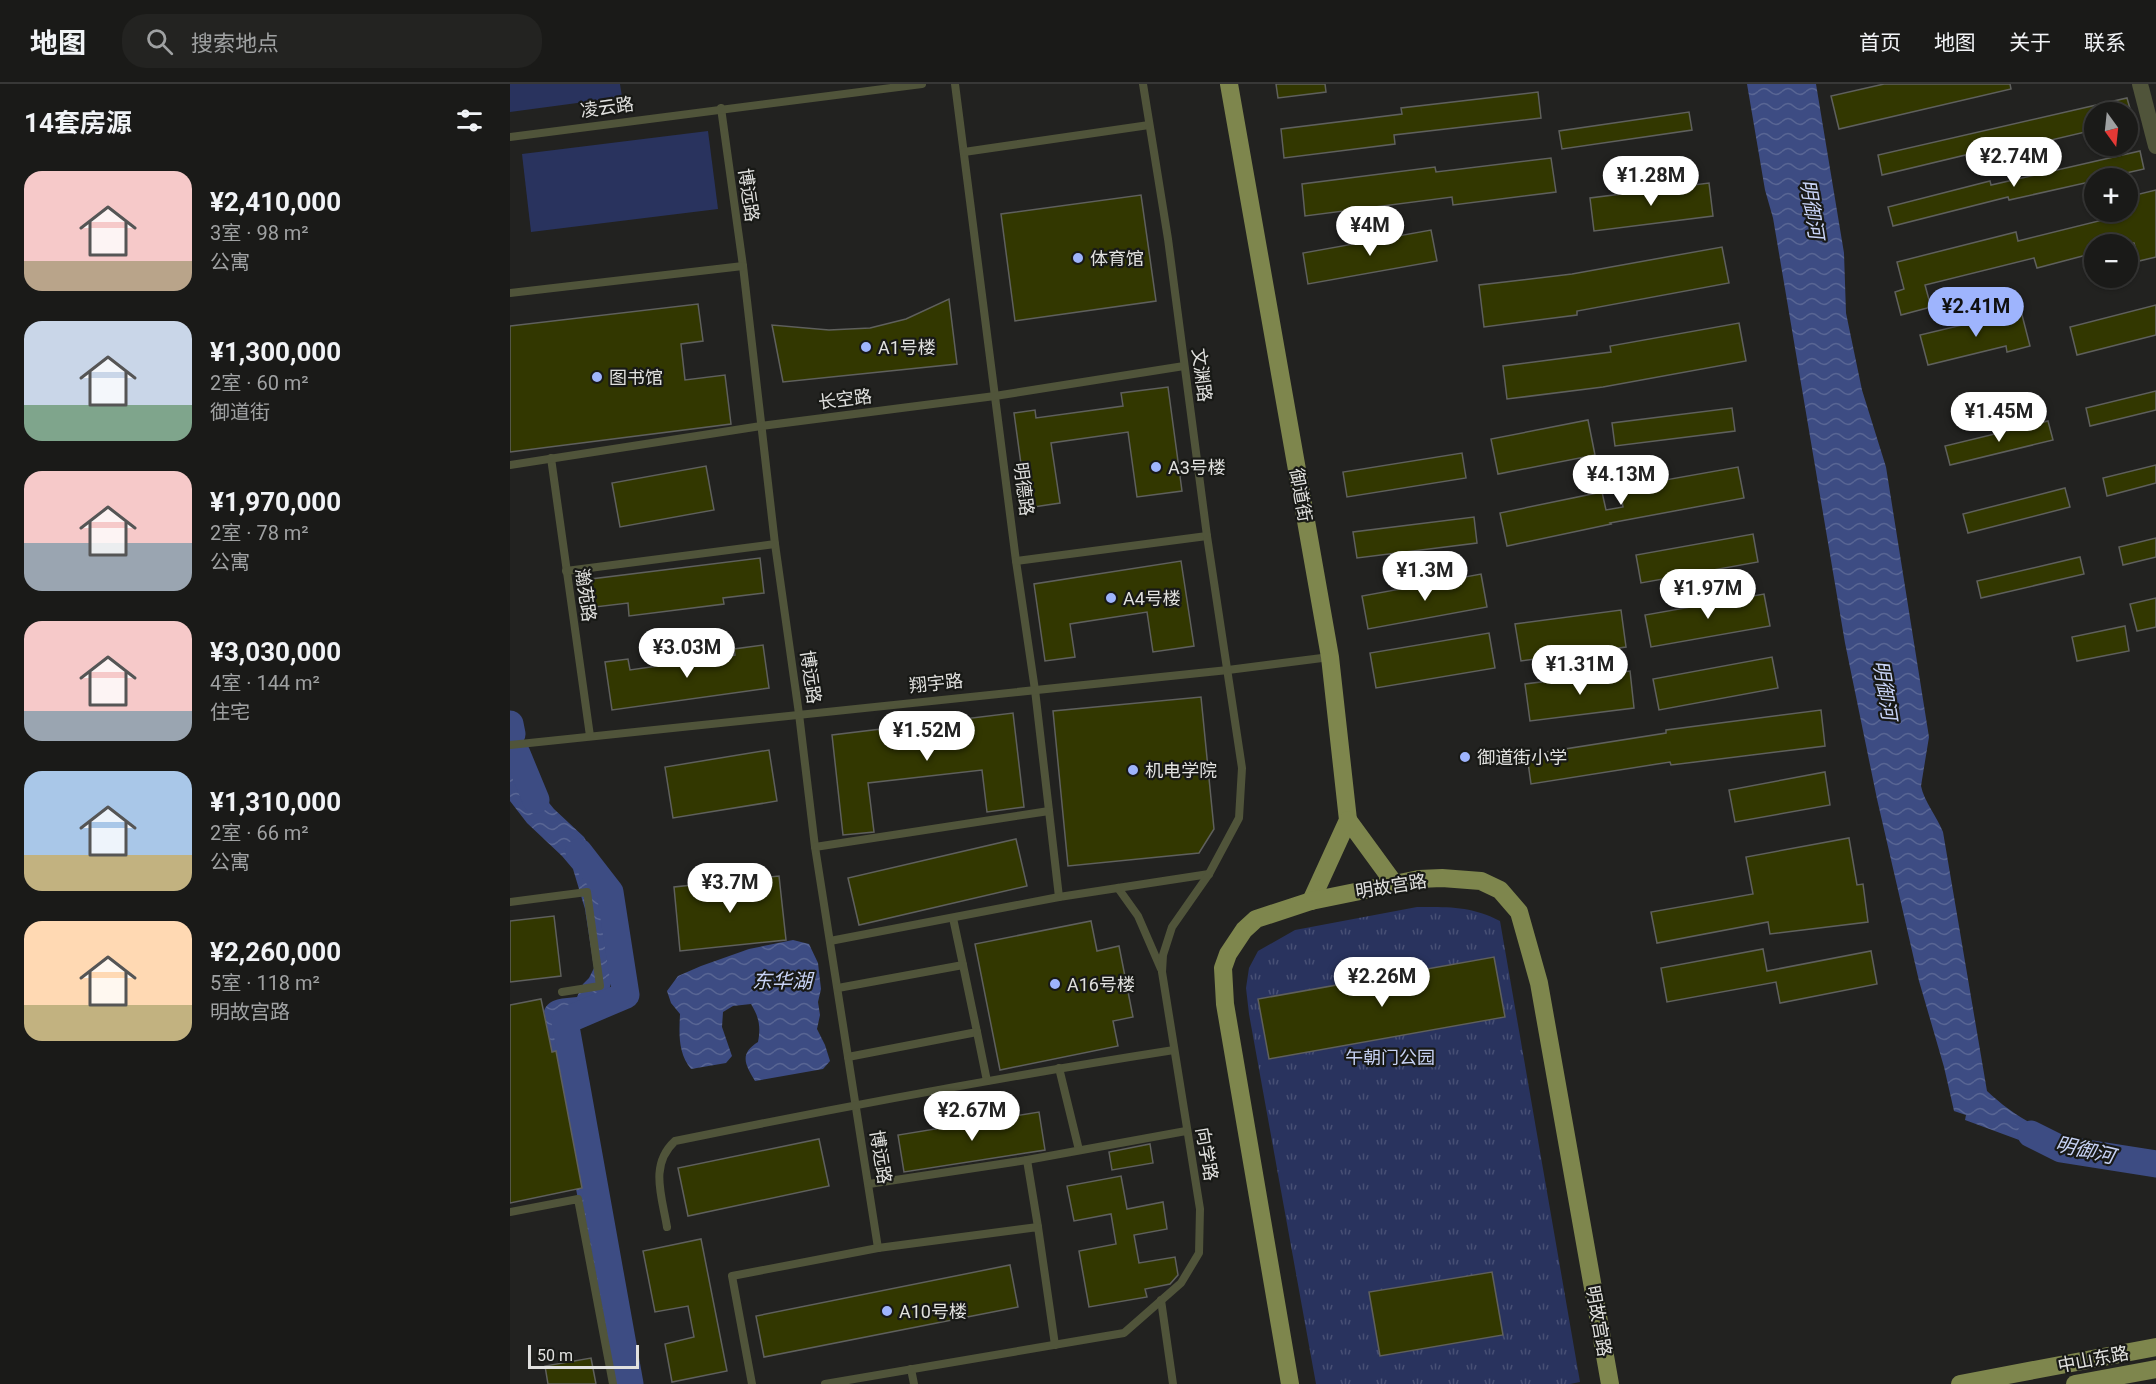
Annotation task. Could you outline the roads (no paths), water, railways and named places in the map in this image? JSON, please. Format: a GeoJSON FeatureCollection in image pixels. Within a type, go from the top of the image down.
{"type":"FeatureCollection","features":[{"type":"Feature","properties":{"kind":"main road","name":"御道街"},"geometry":{"type":"LineString","coordinates":[[1229,84],[1330,657],[1347,820],[1311,901]]}},
{"type":"Feature","properties":{"kind":"main road"},"geometry":{"type":"LineString","coordinates":[[1347,820],[1394,883]]}},
{"type":"Feature","properties":{"kind":"main road","name":"明故宫路"},"geometry":{"type":"LineString","coordinates":[[1290,1384],[1225,1004],[1223,968],[1235,941],[1256,919],[1311,901],[1394,883],[1442,878],[1481,881],[1500,890],[1520,912],[1539,983],[1610,1384]]}},
{"type":"Feature","properties":{"kind":"main road","name":"中山东路"},"geometry":{"type":"LineString","coordinates":[[1960,1384],[2156,1347]]}},
{"type":"Feature","properties":{"kind":"main road","name":"中山东路"},"geometry":{"type":"LineString","coordinates":[[2075,1384],[2156,1369]]}},
{"type":"Feature","properties":{"kind":"street"},"geometry":{"type":"LineString","coordinates":[[2141,84],[2156,146]]}},
{"type":"Feature","properties":{"kind":"lane","name":"凌云路"},"geometry":{"type":"LineString","coordinates":[[510,137],[721,108],[922,84]]}},
{"type":"Feature","properties":{"kind":"lane","name":"明德路"},"geometry":{"type":"LineString","coordinates":[[955,84],[1016,561],[1035,690],[1059,897]]}},
{"type":"Feature","properties":{"kind":"lane","name":"文渊路"},"geometry":{"type":"LineString","coordinates":[[1143,84],[1168,239],[1207,536],[1228,670]]}},
{"type":"Feature","properties":{"kind":"lane","name":"博远路"},"geometry":{"type":"LineString","coordinates":[[721,108],[743,267],[775,544],[800,714],[815,847],[878,1248]]}},
{"type":"Feature","properties":{"kind":"lane"},"geometry":{"type":"LineString","coordinates":[[964,152],[1149,125]]}},
{"type":"Feature","properties":{"kind":"lane"},"geometry":{"type":"LineString","coordinates":[[510,293],[743,267]]}},
{"type":"Feature","properties":{"kind":"lane","name":"长空路"},"geometry":{"type":"LineString","coordinates":[[510,465],[761,426],[995,396],[1185,366]]}},
{"type":"Feature","properties":{"kind":"lane","name":"瀚苑路"},"geometry":{"type":"LineString","coordinates":[[551,458],[590,736]]}},
{"type":"Feature","properties":{"kind":"lane"},"geometry":{"type":"LineString","coordinates":[[1016,561],[1207,536]]}},
{"type":"Feature","properties":{"kind":"lane"},"geometry":{"type":"LineString","coordinates":[[566,571],[775,544]]}},
{"type":"Feature","properties":{"kind":"lane","name":"翔宇路"},"geometry":{"type":"LineString","coordinates":[[510,745],[1228,670],[1330,657]]}},
{"type":"Feature","properties":{"kind":"lane","name":"向学路"},"geometry":{"type":"LineString","coordinates":[[825,1384],[1124,1333],[1181,1283],[1199,1253],[1200,1209],[1162,972],[1163,955],[1172,927],[1209,874],[1239,818],[1242,768],[1228,670]]}},
{"type":"Feature","properties":{"kind":"lane"},"geometry":{"type":"LineString","coordinates":[[815,847],[1049,811]]}},
{"type":"Feature","properties":{"kind":"lane"},"geometry":{"type":"LineString","coordinates":[[830,941],[1059,897],[1209,874]]}},
{"type":"Feature","properties":{"kind":"lane"},"geometry":{"type":"LineString","coordinates":[[1118,888],[1138,916],[1162,972]]}},
{"type":"Feature","properties":{"kind":"lane"},"geometry":{"type":"LineString","coordinates":[[510,902],[587,892],[600,986],[561,992]]}},
{"type":"Feature","properties":{"kind":"lane"},"geometry":{"type":"LineString","coordinates":[[953,918],[987,1081]]}},
{"type":"Feature","properties":{"kind":"lane"},"geometry":{"type":"LineString","coordinates":[[838,988],[963,965]]}},
{"type":"Feature","properties":{"kind":"lane"},"geometry":{"type":"LineString","coordinates":[[848,1057],[977,1032]]}},
{"type":"Feature","properties":{"kind":"lane"},"geometry":{"type":"LineString","coordinates":[[667,1227],[659,1172],[661,1159],[675,1141],[856,1104],[1174,1050]]}},
{"type":"Feature","properties":{"kind":"lane"},"geometry":{"type":"LineString","coordinates":[[1059,1068],[1079,1150]]}},
{"type":"Feature","properties":{"kind":"lane"},"geometry":{"type":"LineString","coordinates":[[869,1184],[1027,1160],[1186,1131]]}},
{"type":"Feature","properties":{"kind":"lane"},"geometry":{"type":"LineString","coordinates":[[1027,1160],[1055,1345]]}},
{"type":"Feature","properties":{"kind":"lane"},"geometry":{"type":"LineString","coordinates":[[510,1212],[579,1199],[612,1384]]}},
{"type":"Feature","properties":{"kind":"lane"},"geometry":{"type":"LineString","coordinates":[[753,1384],[732,1276],[878,1248],[1038,1227]]}},
{"type":"Feature","properties":{"kind":"lane"},"geometry":{"type":"LineString","coordinates":[[1161,1300],[1173,1384]]}},
{"type":"Feature","properties":{"kind":"lane"},"geometry":{"type":"LineString","coordinates":[[911,1370],[914,1384]]}},
{"type":"Feature","properties":{"kind":"water"},"geometry":{"type":"Polygon","coordinates":[[[1747,84],[1816,84],[1844,253],[1846,313],[1862,390],[1886,467],[1929,737],[1921,786],[1943,832],[1987,1091],[2025,1120],[2069,1139],[2060,1155],[1965,1120],[1966,1115],[1954,1111],[1919,981],[1877,799],[1845,643],[1773,218],[1765,190],[1747,84]]]}},
{"type":"Feature","properties":{"kind":"water"},"geometry":{"type":"Polygon","coordinates":[[[510,745],[532,782],[554,809],[584,837],[595,857],[609,908],[616,968],[608,993],[567,1022],[592,1185],[631,1384],[614,1384],[595,1294],[544,1011],[546,1006],[553,1001],[577,997],[594,968],[585,909],[573,869],[527,823],[510,801],[510,745]]]}},
{"type":"Feature","properties":{"kind":"water","name":"东华湖"},"geometry":{"type":"Polygon","coordinates":[[[793,940],[809,944],[818,963],[821,989],[817,1029],[830,1061],[823,1069],[755,1081],[746,1060],[748,1051],[758,1042],[759,1037],[759,1022],[751,1004],[733,1006],[723,1012],[722,1027],[732,1056],[726,1063],[691,1069],[682,1050],[680,1014],[671,1003],[667,991],[678,976],[749,949],[793,940]]]}},
{"type":"Feature","properties":{"kind":"waterway"},"geometry":{"type":"LineString","coordinates":[[510,724],[512,734]]}},
{"type":"Feature","properties":{"kind":"waterway"},"geometry":{"type":"LineString","coordinates":[[517,754],[536,800]]}},
{"type":"Feature","properties":{"kind":"waterway"},"geometry":{"type":"LineString","coordinates":[[579,852],[610,892],[626,995],[565,1021],[630,1384]]}},
{"type":"Feature","properties":{"kind":"waterway","name":"明御河"},"geometry":{"type":"LineString","coordinates":[[2031,1134],[2061,1149],[2156,1164]]}},
{"type":"Feature","properties":{"kind":"place","name":"体育馆"},"geometry":{"type":"Point","coordinates":[1078,258]}},
{"type":"Feature","properties":{"kind":"place","name":"A1号楼"},"geometry":{"type":"Point","coordinates":[866,347]}},
{"type":"Feature","properties":{"kind":"place","name":"图书馆"},"geometry":{"type":"Point","coordinates":[597,377]}},
{"type":"Feature","properties":{"kind":"place","name":"A3号楼"},"geometry":{"type":"Point","coordinates":[1156,467]}},
{"type":"Feature","properties":{"kind":"place","name":"A4号楼"},"geometry":{"type":"Point","coordinates":[1111,598]}},
{"type":"Feature","properties":{"kind":"place","name":"御道街小学"},"geometry":{"type":"Point","coordinates":[1465,757]}},
{"type":"Feature","properties":{"kind":"place","name":"机电学院"},"geometry":{"type":"Point","coordinates":[1133,770]}},
{"type":"Feature","properties":{"kind":"place","name":"A16号楼"},"geometry":{"type":"Point","coordinates":[1055,984]}},
{"type":"Feature","properties":{"kind":"place","name":"A10号楼"},"geometry":{"type":"Point","coordinates":[887,1311]}},
{"type":"Feature","properties":{"kind":"park label","name":"午朝门公园"},"geometry":{"type":"Point","coordinates":[1390,1057]}}]}
